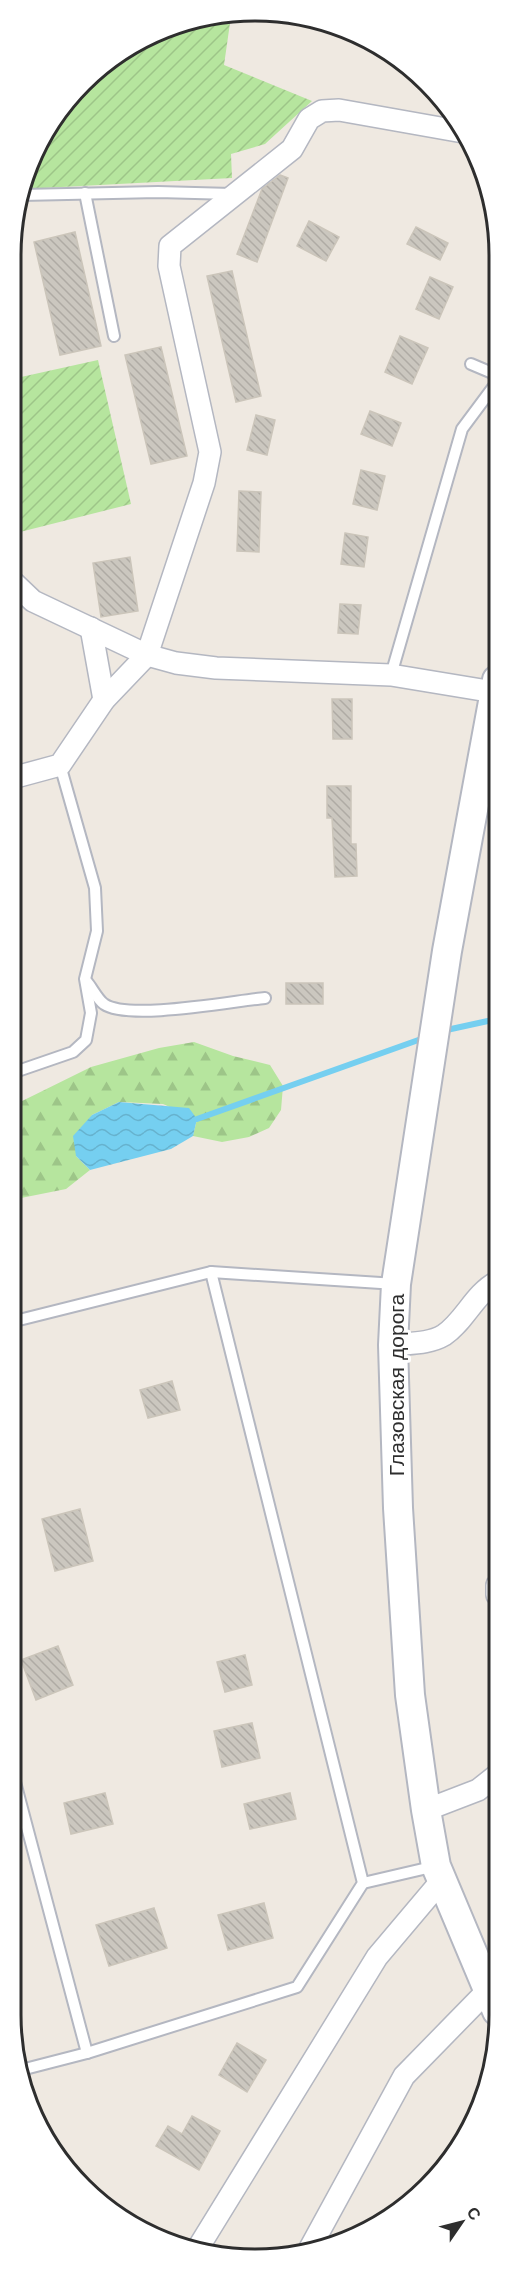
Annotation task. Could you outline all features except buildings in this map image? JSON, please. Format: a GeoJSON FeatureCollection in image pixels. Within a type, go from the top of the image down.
{"type":"FeatureCollection","features":[{"type":"Feature","properties":{"kind":"street"},"geometry":{"type":"LineString","coordinates":[[21,776],[60,765],[104,700],[147,655],[204,483],[210,452],[169,266],[170,246],[292,149],[309,119],[322,111],[339,111],[453,130]]}},
{"type":"Feature","properties":{"kind":"street"},"geometry":{"type":"LineString","coordinates":[[21,590],[33,601],[147,655],[176,663],[216,668],[391,675],[489,687]]}},
{"type":"Feature","properties":{"kind":"street"},"geometry":{"type":"LineString","coordinates":[[91,628],[104,700]]}},
{"type":"Feature","properties":{"kind":"street","name":"Глазовская дорога"},"geometry":{"type":"LineString","coordinates":[[489,726],[447,951],[396,1284],[393,1345],[398,1508],[410,1683],[426,1810],[439,1873],[489,1984]]}},
{"type":"Feature","properties":{"kind":"street"},"geometry":{"type":"LineString","coordinates":[[393,1345],[428,1342],[445,1334],[484,1289],[489,1286]]}},
{"type":"Feature","properties":{"kind":"street"},"geometry":{"type":"LineString","coordinates":[[426,1810],[478,1790],[489,1781]]}},
{"type":"Feature","properties":{"kind":"street"},"geometry":{"type":"LineString","coordinates":[[201,2243],[377,1957],[439,1873]]}},
{"type":"Feature","properties":{"kind":"street"},"geometry":{"type":"LineString","coordinates":[[314,2242],[404,2076],[489,2000]]}},
{"type":"Feature","properties":{"kind":"lane"},"geometry":{"type":"LineString","coordinates":[[85,193],[114,336]]}},
{"type":"Feature","properties":{"kind":"lane"},"geometry":{"type":"LineString","coordinates":[[29,195],[234,194]]}},
{"type":"Feature","properties":{"kind":"lane"},"geometry":{"type":"LineString","coordinates":[[471,364],[489,372]]}},
{"type":"Feature","properties":{"kind":"lane"},"geometry":{"type":"LineString","coordinates":[[391,675],[462,429],[489,393]]}},
{"type":"Feature","properties":{"kind":"lane"},"geometry":{"type":"LineString","coordinates":[[21,1070],[73,1052],[86,1040],[92,1013],[86,979],[98,931],[95,888],[60,765]]}},
{"type":"Feature","properties":{"kind":"lane"},"geometry":{"type":"LineString","coordinates":[[86,979],[104,1004],[123,1009],[147,1011],[265,998]]}},
{"type":"Feature","properties":{"kind":"lane"},"geometry":{"type":"LineString","coordinates":[[21,1320],[211,1272],[396,1284]]}},
{"type":"Feature","properties":{"kind":"lane"},"geometry":{"type":"LineString","coordinates":[[27,2068],[87,2053],[297,1987],[363,1883],[211,1272]]}},
{"type":"Feature","properties":{"kind":"lane"},"geometry":{"type":"LineString","coordinates":[[21,1805],[87,2053]]}},
{"type":"Feature","properties":{"kind":"lane"},"geometry":{"type":"LineString","coordinates":[[363,1883],[439,1873]]}},
{"type":"Feature","properties":{"kind":"green space"},"geometry":{"type":"Polygon","coordinates":[[[230,23],[224,65],[312,101],[265,144],[231,154],[232,178],[31,189],[45,152],[60,125],[79,101],[113,69],[138,52],[180,33],[209,25],[230,23]]]}},
{"type":"Feature","properties":{"kind":"green space"},"geometry":{"type":"Polygon","coordinates":[[[98,360],[131,504],[21,532],[21,377],[98,360]]]}},
{"type":"Feature","properties":{"kind":"green space"},"geometry":{"type":"Polygon","coordinates":[[[194,1042],[233,1056],[270,1065],[283,1086],[281,1110],[269,1128],[249,1137],[222,1142],[193,1136],[197,1119],[163,1104],[119,1102],[92,1115],[76,1156],[90,1170],[66,1189],[21,1198],[21,1102],[91,1067],[159,1048],[194,1042]]]}},
{"type":"Feature","properties":{"kind":"water"},"geometry":{"type":"Polygon","coordinates":[[[119,1102],[189,1108],[197,1119],[193,1136],[171,1149],[90,1170],[76,1156],[73,1136],[92,1115],[119,1102]]]}},
{"type":"Feature","properties":{"kind":"waterway"},"geometry":{"type":"LineString","coordinates":[[442,1031],[489,1021]]}},
{"type":"Feature","properties":{"kind":"waterway"},"geometry":{"type":"LineString","coordinates":[[197,1119],[424,1038]]}}]}
